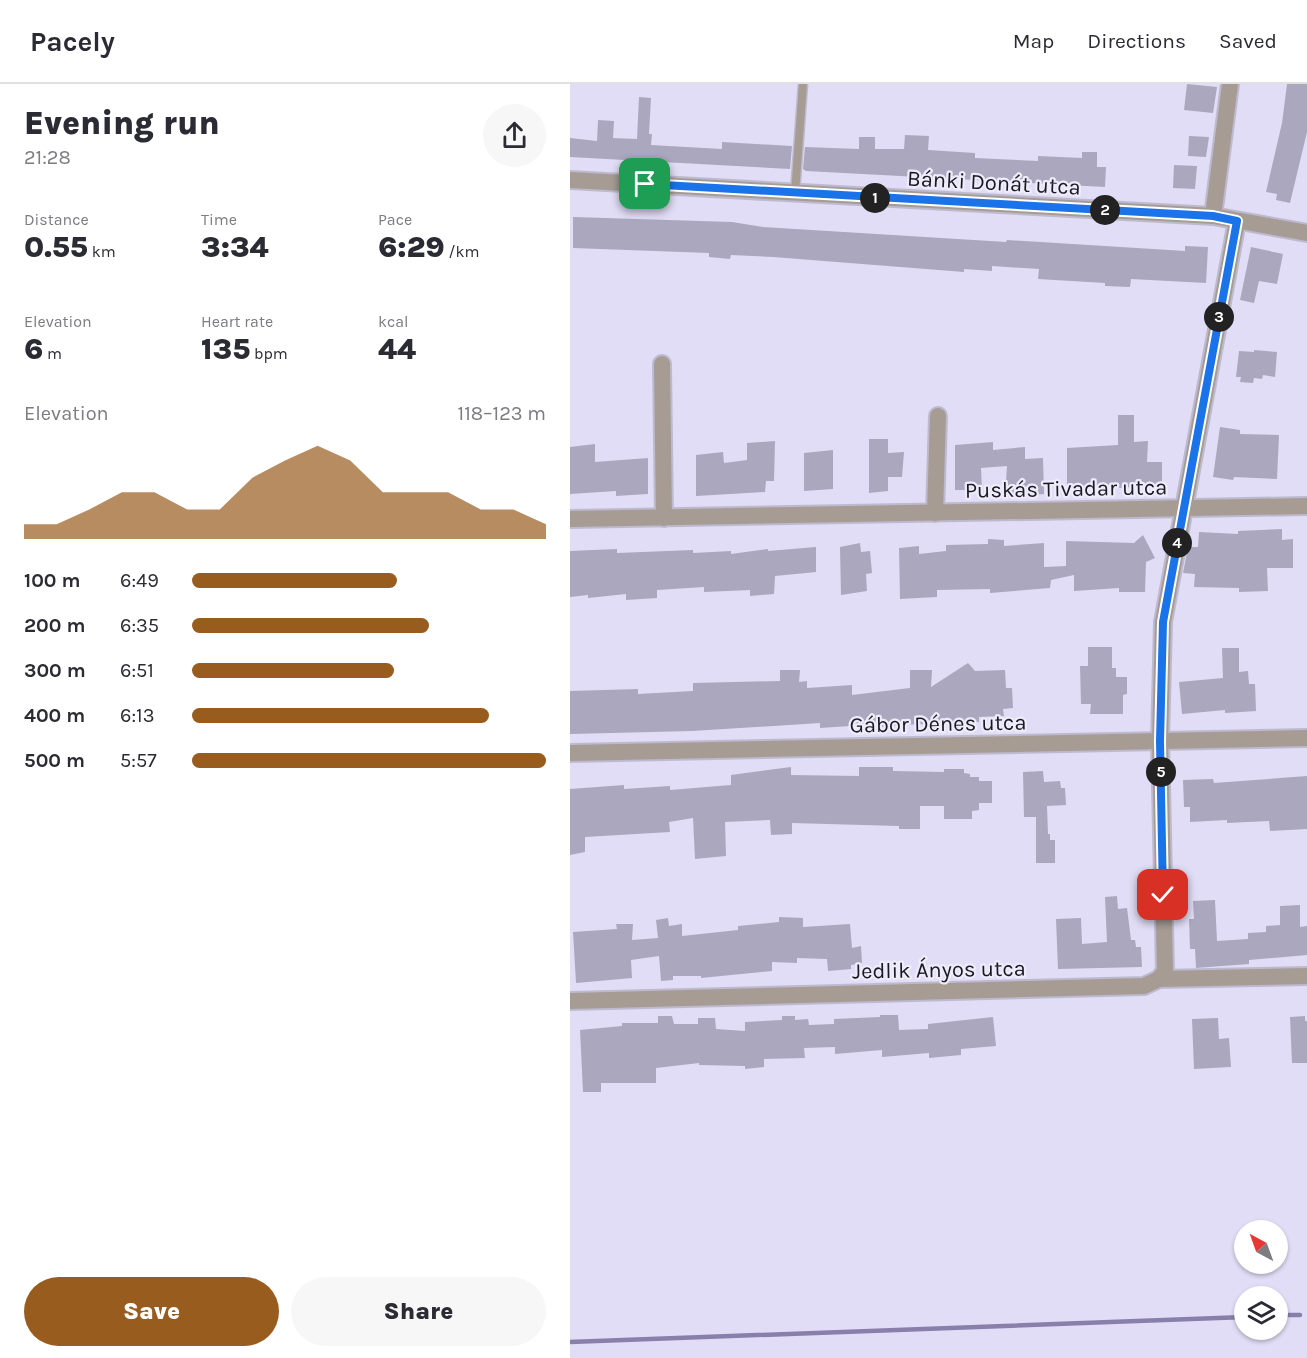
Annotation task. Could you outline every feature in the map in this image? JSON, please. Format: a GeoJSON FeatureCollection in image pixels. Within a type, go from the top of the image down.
{"type":"FeatureCollection","features":[{"type":"Feature","properties":{"kind":"street"},"geometry":{"type":"LineString","coordinates":[[1213,216],[1230,84]]}},
{"type":"Feature","properties":{"kind":"street","name":"Bánki Donát utca"},"geometry":{"type":"LineString","coordinates":[[570,180],[1213,216],[1307,233]]}},
{"type":"Feature","properties":{"kind":"street"},"geometry":{"type":"LineString","coordinates":[[1159,979],[1165,971],[1160,741],[1163,622],[1237,221]]}},
{"type":"Feature","properties":{"kind":"street"},"geometry":{"type":"LineString","coordinates":[[662,364],[664,518]]}},
{"type":"Feature","properties":{"kind":"street","name":"Puskás Tivadar utca"},"geometry":{"type":"LineString","coordinates":[[934,513],[938,416]]}},
{"type":"Feature","properties":{"kind":"street","name":"Puskás Tivadar utca"},"geometry":{"type":"LineString","coordinates":[[570,519],[1307,506]]}},
{"type":"Feature","properties":{"kind":"street","name":"Gábor Dénes utca"},"geometry":{"type":"LineString","coordinates":[[570,753],[1307,738]]}},
{"type":"Feature","properties":{"kind":"street","name":"Jedlik Ányos utca"},"geometry":{"type":"LineString","coordinates":[[570,1001],[1144,986],[1159,979],[1307,976]]}},
{"type":"Feature","properties":{"kind":"lane"},"geometry":{"type":"LineString","coordinates":[[795,193],[803,84]]}},
{"type":"Feature","properties":{"kind":"building"},"geometry":{"type":"Polygon","coordinates":[[[1187,84],[1217,87],[1213,113],[1184,110],[1187,84]]]}},
{"type":"Feature","properties":{"kind":"building"},"geometry":{"type":"Polygon","coordinates":[[[1287,84],[1307,84],[1307,132],[1290,203],[1276,200],[1277,194],[1266,192],[1282,123],[1287,84]]]}},
{"type":"Feature","properties":{"kind":"building"},"geometry":{"type":"Polygon","coordinates":[[[639,97],[651,98],[649,134],[652,134],[651,145],[722,149],[722,142],[792,146],[790,169],[570,157],[570,138],[597,141],[598,120],[614,121],[613,138],[637,139],[639,97]]]}},
{"type":"Feature","properties":{"kind":"building"},"geometry":{"type":"Polygon","coordinates":[[[905,135],[929,136],[928,150],[975,153],[975,158],[1038,161],[1038,156],[1082,158],[1082,152],[1097,152],[1097,167],[1106,167],[1105,187],[806,171],[803,169],[805,147],[859,149],[859,137],[875,137],[875,149],[904,149],[905,135]]]}},
{"type":"Feature","properties":{"kind":"building"},"geometry":{"type":"Polygon","coordinates":[[[1189,136],[1209,137],[1206,157],[1188,156],[1189,136]]]}},
{"type":"Feature","properties":{"kind":"building"},"geometry":{"type":"Polygon","coordinates":[[[1174,165],[1197,166],[1195,189],[1173,188],[1174,165]]]}},
{"type":"Feature","properties":{"kind":"building"},"geometry":{"type":"Polygon","coordinates":[[[573,217],[732,222],[763,227],[1185,251],[1185,246],[1208,247],[1206,283],[1131,279],[1130,287],[1105,286],[1105,283],[1038,279],[1039,269],[992,266],[992,271],[964,269],[964,272],[773,257],[731,255],[730,259],[709,257],[709,253],[573,248],[573,217]]]}},
{"type":"Feature","properties":{"kind":"building"},"geometry":{"type":"Polygon","coordinates":[[[1251,247],[1283,254],[1277,284],[1259,281],[1254,303],[1240,300],[1251,247]]]}},
{"type":"Feature","properties":{"kind":"building"},"geometry":{"type":"Polygon","coordinates":[[[1254,350],[1277,352],[1275,377],[1263,375],[1262,379],[1254,378],[1253,383],[1240,382],[1241,377],[1236,377],[1239,351],[1254,352],[1254,350]]]}},
{"type":"Feature","properties":{"kind":"building"},"geometry":{"type":"Polygon","coordinates":[[[1118,415],[1134,415],[1134,442],[1148,441],[1147,462],[1162,462],[1162,485],[1118,488],[1118,484],[1067,488],[1067,448],[1118,445],[1118,415]]]}},
{"type":"Feature","properties":{"kind":"building"},"geometry":{"type":"Polygon","coordinates":[[[1220,427],[1240,430],[1240,434],[1279,435],[1277,479],[1234,477],[1233,480],[1213,477],[1220,427]]]}},
{"type":"Feature","properties":{"kind":"building"},"geometry":{"type":"Polygon","coordinates":[[[869,439],[888,439],[888,453],[904,452],[902,477],[888,477],[888,491],[869,493],[869,439]]]}},
{"type":"Feature","properties":{"kind":"building"},"geometry":{"type":"Polygon","coordinates":[[[775,441],[774,481],[766,481],[765,492],[696,496],[696,455],[723,452],[724,463],[747,460],[747,443],[775,441]]]}},
{"type":"Feature","properties":{"kind":"building"},"geometry":{"type":"Polygon","coordinates":[[[993,442],[993,450],[1025,447],[1025,459],[1043,458],[1044,494],[1005,497],[1007,466],[981,468],[982,490],[955,490],[955,445],[993,442]]]}},
{"type":"Feature","properties":{"kind":"building"},"geometry":{"type":"Polygon","coordinates":[[[595,444],[595,462],[648,458],[648,494],[616,496],[616,491],[570,494],[570,447],[595,444]]]}},
{"type":"Feature","properties":{"kind":"building"},"geometry":{"type":"Polygon","coordinates":[[[833,450],[833,489],[804,491],[804,453],[833,450]]]}},
{"type":"Feature","properties":{"kind":"building"},"geometry":{"type":"Polygon","coordinates":[[[1282,529],[1282,540],[1293,539],[1293,568],[1267,568],[1268,591],[1239,592],[1239,588],[1194,587],[1195,574],[1183,573],[1188,547],[1198,547],[1199,532],[1238,534],[1238,531],[1282,529]]]}},
{"type":"Feature","properties":{"kind":"building"},"geometry":{"type":"Polygon","coordinates":[[[1143,535],[1155,558],[1146,562],[1145,592],[1119,592],[1119,588],[1074,591],[1074,575],[1051,580],[1050,588],[990,593],[990,589],[937,590],[937,597],[900,599],[899,548],[919,546],[919,554],[946,551],[946,545],[988,544],[988,539],[1004,540],[1004,546],[1044,543],[1044,567],[1066,566],[1066,541],[1134,543],[1143,535]]]}},
{"type":"Feature","properties":{"kind":"building"},"geometry":{"type":"Polygon","coordinates":[[[860,543],[861,552],[870,551],[872,573],[866,574],[867,591],[841,595],[840,547],[860,543]]]}},
{"type":"Feature","properties":{"kind":"building"},"geometry":{"type":"Polygon","coordinates":[[[816,547],[816,572],[775,576],[774,594],[750,596],[750,590],[704,592],[704,587],[657,590],[657,598],[626,600],[626,594],[588,598],[588,595],[570,597],[570,551],[617,549],[617,553],[693,550],[693,553],[731,551],[731,554],[768,549],[768,551],[816,547]]]}},
{"type":"Feature","properties":{"kind":"building"},"geometry":{"type":"Polygon","coordinates":[[[1088,647],[1112,647],[1112,668],[1116,668],[1116,677],[1127,677],[1127,694],[1123,695],[1123,714],[1090,714],[1091,704],[1081,704],[1080,666],[1088,666],[1088,647]]]}},
{"type":"Feature","properties":{"kind":"building"},"geometry":{"type":"Polygon","coordinates":[[[1222,648],[1239,648],[1239,672],[1248,671],[1249,684],[1255,684],[1256,711],[1225,713],[1225,710],[1182,714],[1179,682],[1223,678],[1222,648]]]}},
{"type":"Feature","properties":{"kind":"building"},"geometry":{"type":"Polygon","coordinates":[[[968,663],[975,671],[1005,670],[1006,688],[1012,688],[1013,708],[1003,709],[1004,716],[979,717],[979,722],[952,725],[952,723],[900,725],[865,729],[865,725],[820,728],[820,723],[692,731],[570,734],[570,691],[638,689],[638,694],[693,691],[693,683],[780,681],[780,670],[800,670],[799,682],[807,681],[807,688],[852,685],[852,695],[910,688],[910,670],[932,670],[931,687],[968,663]]]}},
{"type":"Feature","properties":{"kind":"building"},"geometry":{"type":"Polygon","coordinates":[[[791,767],[791,775],[859,776],[859,767],[893,767],[893,771],[944,772],[944,769],[964,769],[964,773],[970,774],[970,777],[979,777],[979,781],[992,781],[992,803],[979,803],[979,810],[972,811],[972,819],[944,819],[944,806],[920,806],[920,829],[899,829],[899,826],[792,823],[792,834],[771,835],[770,820],[725,822],[726,856],[695,859],[693,818],[669,822],[670,832],[585,837],[585,852],[570,855],[570,789],[624,785],[624,789],[670,786],[670,790],[731,785],[731,775],[791,767]]]}},
{"type":"Feature","properties":{"kind":"building"},"geometry":{"type":"Polygon","coordinates":[[[1043,771],[1044,782],[1060,781],[1061,788],[1065,788],[1066,805],[1047,806],[1048,834],[1050,834],[1050,840],[1055,840],[1055,863],[1036,863],[1036,817],[1024,817],[1023,772],[1043,771]]]}},
{"type":"Feature","properties":{"kind":"building"},"geometry":{"type":"Polygon","coordinates":[[[1307,776],[1307,829],[1270,831],[1269,821],[1190,822],[1190,807],[1184,807],[1183,780],[1213,779],[1214,783],[1307,776]]]}},
{"type":"Feature","properties":{"kind":"building"},"geometry":{"type":"Polygon","coordinates":[[[1117,896],[1118,909],[1127,908],[1131,940],[1135,940],[1136,947],[1141,947],[1142,967],[1058,969],[1056,919],[1081,918],[1082,944],[1107,942],[1105,897],[1117,896]]]}},
{"type":"Feature","properties":{"kind":"building"},"geometry":{"type":"Polygon","coordinates":[[[1215,900],[1217,941],[1248,939],[1248,933],[1266,932],[1266,926],[1280,925],[1280,906],[1300,905],[1300,927],[1307,926],[1307,955],[1249,960],[1249,964],[1196,968],[1195,949],[1190,949],[1189,919],[1194,919],[1193,901],[1215,900]]]}},
{"type":"Feature","properties":{"kind":"building"},"geometry":{"type":"Polygon","coordinates":[[[779,917],[803,918],[803,927],[850,924],[852,948],[861,946],[862,963],[851,965],[851,969],[828,971],[827,959],[797,958],[797,963],[772,962],[772,971],[701,978],[701,976],[673,976],[673,980],[661,981],[659,956],[631,960],[632,978],[576,983],[573,932],[617,929],[616,924],[633,924],[632,940],[658,938],[656,920],[668,918],[669,926],[682,924],[682,936],[738,930],[738,926],[779,922],[779,917]]]}},
{"type":"Feature","properties":{"kind":"building"},"geometry":{"type":"Polygon","coordinates":[[[880,1015],[898,1015],[899,1030],[928,1029],[928,1024],[993,1017],[996,1046],[961,1049],[961,1055],[929,1058],[929,1053],[882,1057],[882,1050],[835,1054],[835,1047],[804,1048],[805,1058],[764,1059],[764,1067],[745,1069],[745,1066],[699,1065],[699,1063],[656,1068],[656,1083],[601,1083],[601,1092],[583,1092],[580,1030],[622,1026],[622,1023],[658,1023],[658,1016],[672,1016],[674,1024],[698,1024],[698,1018],[715,1018],[716,1029],[745,1031],[745,1022],[782,1020],[782,1016],[795,1016],[795,1020],[808,1019],[809,1025],[834,1024],[834,1019],[880,1017],[880,1015]]]}},
{"type":"Feature","properties":{"kind":"building"},"geometry":{"type":"Polygon","coordinates":[[[1305,1016],[1307,1063],[1292,1063],[1290,1017],[1305,1016]]]}},
{"type":"Feature","properties":{"kind":"building"},"geometry":{"type":"Polygon","coordinates":[[[1218,1018],[1219,1039],[1229,1038],[1231,1067],[1194,1069],[1192,1019],[1218,1018]]]}},
{"type":"Feature","properties":{"kind":"waterway"},"geometry":{"type":"LineString","coordinates":[[1288,1315],[1300,1315]]}},
{"type":"Feature","properties":{"kind":"waterway"},"geometry":{"type":"LineString","coordinates":[[570,1342],[1234,1317]]}},
{"type":"Feature","properties":{"kind":"route"},"geometry":{"type":"LineString","coordinates":[[645,184],[1213,216],[1237,221],[1163,622],[1160,741],[1163,895]]}}]}
